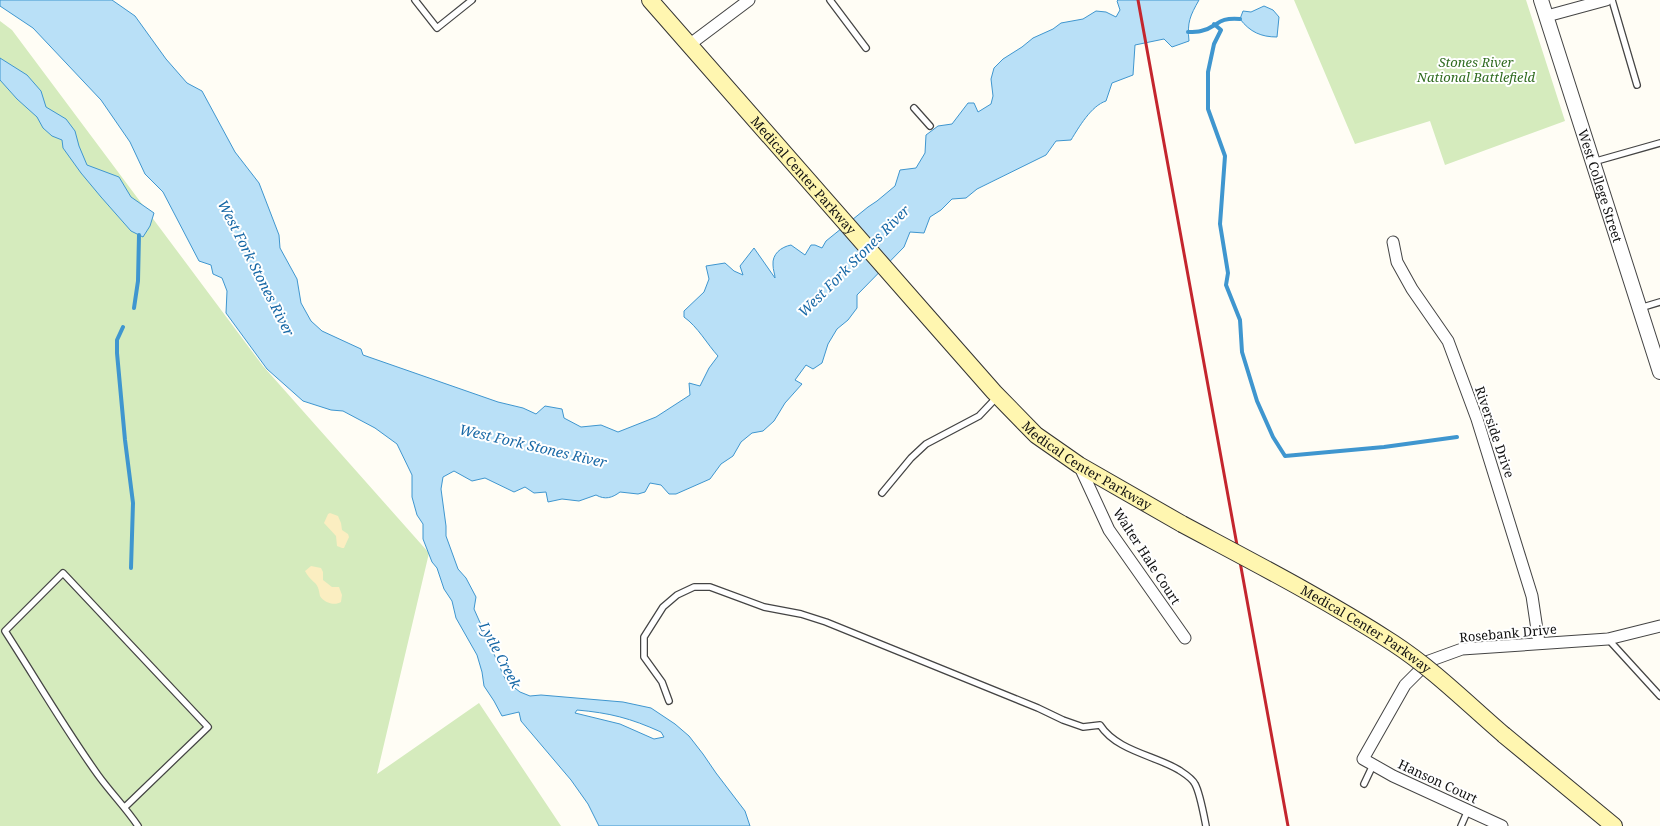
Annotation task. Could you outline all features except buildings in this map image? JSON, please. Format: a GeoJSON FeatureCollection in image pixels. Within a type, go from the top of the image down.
{"type":"FeatureCollection","features":[{"type":"Feature","properties":{"kind":"main road","name":"Medical Center Parkway"},"geometry":{"type":"LineString","coordinates":[[650,0],[998,396],[1036,435],[1079,465],[1182,524],[1331,605],[1394,643],[1438,678],[1614,826]]}},
{"type":"Feature","properties":{"kind":"street"},"geometry":{"type":"LineString","coordinates":[[688,45],[749,0]]}},
{"type":"Feature","properties":{"kind":"street","name":"West College Street"},"geometry":{"type":"LineString","coordinates":[[1541,0],[1660,372]]}},
{"type":"Feature","properties":{"kind":"street"},"geometry":{"type":"LineString","coordinates":[[1546,16],[1606,0]]}},
{"type":"Feature","properties":{"kind":"street","name":"Riverside Drive"},"geometry":{"type":"LineString","coordinates":[[1393,242],[1397,262],[1412,290],[1448,341],[1477,419],[1532,596],[1539,643]]}},
{"type":"Feature","properties":{"kind":"street","name":"Walter Hale Court"},"geometry":{"type":"LineString","coordinates":[[1079,465],[1109,530],[1184,638]]}},
{"type":"Feature","properties":{"kind":"street","name":"Rosebank Drive"},"geometry":{"type":"LineString","coordinates":[[1368,762],[1405,685],[1429,661],[1462,649],[1539,643],[1608,640],[1660,626]]}},
{"type":"Feature","properties":{"kind":"street","name":"Hanson Court"},"geometry":{"type":"LineString","coordinates":[[1368,762],[1393,776],[1502,826]]}},
{"type":"Feature","properties":{"kind":"lane"},"geometry":{"type":"LineString","coordinates":[[415,0],[438,28],[472,0]]}},
{"type":"Feature","properties":{"kind":"lane"},"geometry":{"type":"LineString","coordinates":[[830,0],[866,48]]}},
{"type":"Feature","properties":{"kind":"lane"},"geometry":{"type":"LineString","coordinates":[[1612,0],[1638,85]]}},
{"type":"Feature","properties":{"kind":"lane"},"geometry":{"type":"LineString","coordinates":[[914,108],[930,126]]}},
{"type":"Feature","properties":{"kind":"lane"},"geometry":{"type":"LineString","coordinates":[[1593,162],[1660,143]]}},
{"type":"Feature","properties":{"kind":"lane"},"geometry":{"type":"LineString","coordinates":[[1640,308],[1660,302]]}},
{"type":"Feature","properties":{"kind":"lane"},"geometry":{"type":"LineString","coordinates":[[882,493],[911,458],[926,444],[979,416],[998,396]]}},
{"type":"Feature","properties":{"kind":"lane"},"geometry":{"type":"LineString","coordinates":[[125,807],[208,727],[64,573],[5,631],[59,718],[100,777],[125,807],[138,826]]}},
{"type":"Feature","properties":{"kind":"lane"},"geometry":{"type":"LineString","coordinates":[[669,700],[662,682],[644,657],[644,638],[663,607],[677,595],[694,587],[710,587],[764,607],[801,614],[826,622],[1038,708],[1063,720],[1083,727],[1100,725],[1104,732],[1112,739],[1132,750],[1169,764],[1187,775],[1196,784],[1206,826]]}},
{"type":"Feature","properties":{"kind":"lane"},"geometry":{"type":"LineString","coordinates":[[1608,640],[1660,696]]}},
{"type":"Feature","properties":{"kind":"lane"},"geometry":{"type":"LineString","coordinates":[[1364,784],[1368,762]]}},
{"type":"Feature","properties":{"kind":"lane"},"geometry":{"type":"LineString","coordinates":[[1461,826],[1468,810]]}},
{"type":"Feature","properties":{"kind":"green space","name":"Stones River National Battlefield"},"geometry":{"type":"Polygon","coordinates":[[[1294,0],[1526,0],[1565,121],[1445,165],[1430,121],[1355,144],[1294,0]]]}},
{"type":"Feature","properties":{"kind":"green space"},"geometry":{"type":"Polygon","coordinates":[[[0,21],[12,30],[263,366],[429,553],[377,774],[479,703],[561,826],[0,826],[0,21]]]}},
{"type":"Feature","properties":{"kind":"sand"},"geometry":{"type":"Polygon","coordinates":[[[330,513],[338,516],[342,530],[348,534],[349,537],[344,548],[337,546],[336,536],[324,523],[328,514],[330,513]]]}},
{"type":"Feature","properties":{"kind":"sand"},"geometry":{"type":"Polygon","coordinates":[[[311,566],[321,568],[323,572],[323,580],[332,587],[339,587],[342,595],[341,602],[333,604],[327,602],[320,596],[316,584],[305,571],[311,566]]]}},
{"type":"Feature","properties":{"kind":"water","name":"West Fork Stones River"},"geometry":{"type":"Polygon","coordinates":[[[0,0],[112,0],[135,16],[166,59],[187,83],[202,91],[235,152],[259,183],[279,235],[280,248],[297,279],[301,303],[311,321],[322,331],[361,349],[363,355],[498,402],[523,408],[536,414],[545,406],[562,409],[564,418],[581,427],[601,425],[618,432],[656,417],[690,395],[689,383],[700,386],[709,368],[718,356],[698,331],[684,317],[684,311],[704,292],[709,279],[706,266],[725,263],[734,271],[743,275],[740,266],[754,248],[775,278],[773,261],[776,254],[784,247],[791,245],[805,255],[811,245],[822,248],[826,241],[895,186],[900,170],[916,168],[925,153],[926,135],[938,126],[952,124],[968,103],[974,103],[978,112],[991,104],[993,96],[991,79],[994,68],[1003,59],[1033,38],[1053,29],[1061,23],[1083,19],[1096,11],[1106,12],[1116,17],[1120,10],[1118,0],[1199,0],[1190,19],[1188,29],[1189,41],[1172,47],[1164,39],[1135,45],[1133,75],[1112,83],[1106,101],[1095,107],[1090,112],[1071,140],[1056,141],[1046,155],[977,189],[966,198],[952,199],[941,210],[930,217],[924,233],[910,232],[904,247],[857,295],[857,308],[848,320],[837,329],[828,344],[822,363],[813,369],[806,365],[795,380],[802,384],[785,403],[774,421],[763,431],[752,433],[741,442],[733,456],[721,464],[710,479],[676,494],[669,494],[661,485],[650,483],[645,492],[638,494],[620,492],[608,498],[596,495],[579,501],[562,499],[548,502],[546,492],[534,493],[525,487],[514,492],[485,478],[472,481],[454,471],[443,477],[441,489],[446,536],[458,569],[466,578],[476,597],[474,609],[506,681],[520,692],[530,696],[541,695],[623,702],[651,708],[675,724],[689,736],[745,811],[750,826],[599,826],[588,804],[571,780],[521,721],[519,712],[502,716],[484,686],[477,655],[456,618],[452,601],[444,589],[437,568],[432,562],[423,539],[423,524],[417,515],[412,497],[412,475],[397,444],[375,428],[343,411],[331,410],[303,401],[267,369],[226,313],[227,291],[222,278],[213,274],[211,265],[199,261],[163,192],[145,174],[130,142],[101,100],[33,28],[0,6],[0,0]],[[577,710],[575,713],[620,724],[654,739],[664,737],[661,732],[639,723],[620,717],[577,710]]]}},
{"type":"Feature","properties":{"kind":"water"},"geometry":{"type":"Polygon","coordinates":[[[1264,6],[1273,10],[1279,17],[1277,37],[1256,33],[1240,19],[1243,11],[1251,12],[1264,6]]]}},
{"type":"Feature","properties":{"kind":"water"},"geometry":{"type":"Polygon","coordinates":[[[0,58],[27,75],[41,91],[46,107],[66,119],[75,131],[79,146],[87,165],[119,177],[131,197],[154,213],[150,226],[143,237],[131,231],[101,197],[63,148],[62,140],[52,136],[43,128],[37,117],[17,99],[0,80],[0,58]]]}},
{"type":"Feature","properties":{"kind":"waterway"},"geometry":{"type":"LineString","coordinates":[[1188,32],[1198,32],[1207,29],[1226,19],[1240,19]]}},
{"type":"Feature","properties":{"kind":"waterway"},"geometry":{"type":"LineString","coordinates":[[1214,24],[1221,30],[1214,44],[1208,72],[1208,109],[1225,156],[1220,224],[1228,273],[1226,285],[1240,320],[1242,352],[1257,401],[1273,437],[1285,456],[1384,447],[1457,437]]}},
{"type":"Feature","properties":{"kind":"waterway"},"geometry":{"type":"LineString","coordinates":[[134,308],[138,281],[139,235]]}},
{"type":"Feature","properties":{"kind":"waterway"},"geometry":{"type":"LineString","coordinates":[[123,327],[117,340],[117,353],[125,440],[133,503],[131,568]]}},
{"type":"Feature","properties":{"kind":"railway"},"geometry":{"type":"LineString","coordinates":[[1138,0],[1288,826]]}},
{"type":"Feature","properties":{"kind":"water label","name":"Lytle Creek"},"geometry":{"type":"Point","coordinates":[500,655]}}]}
